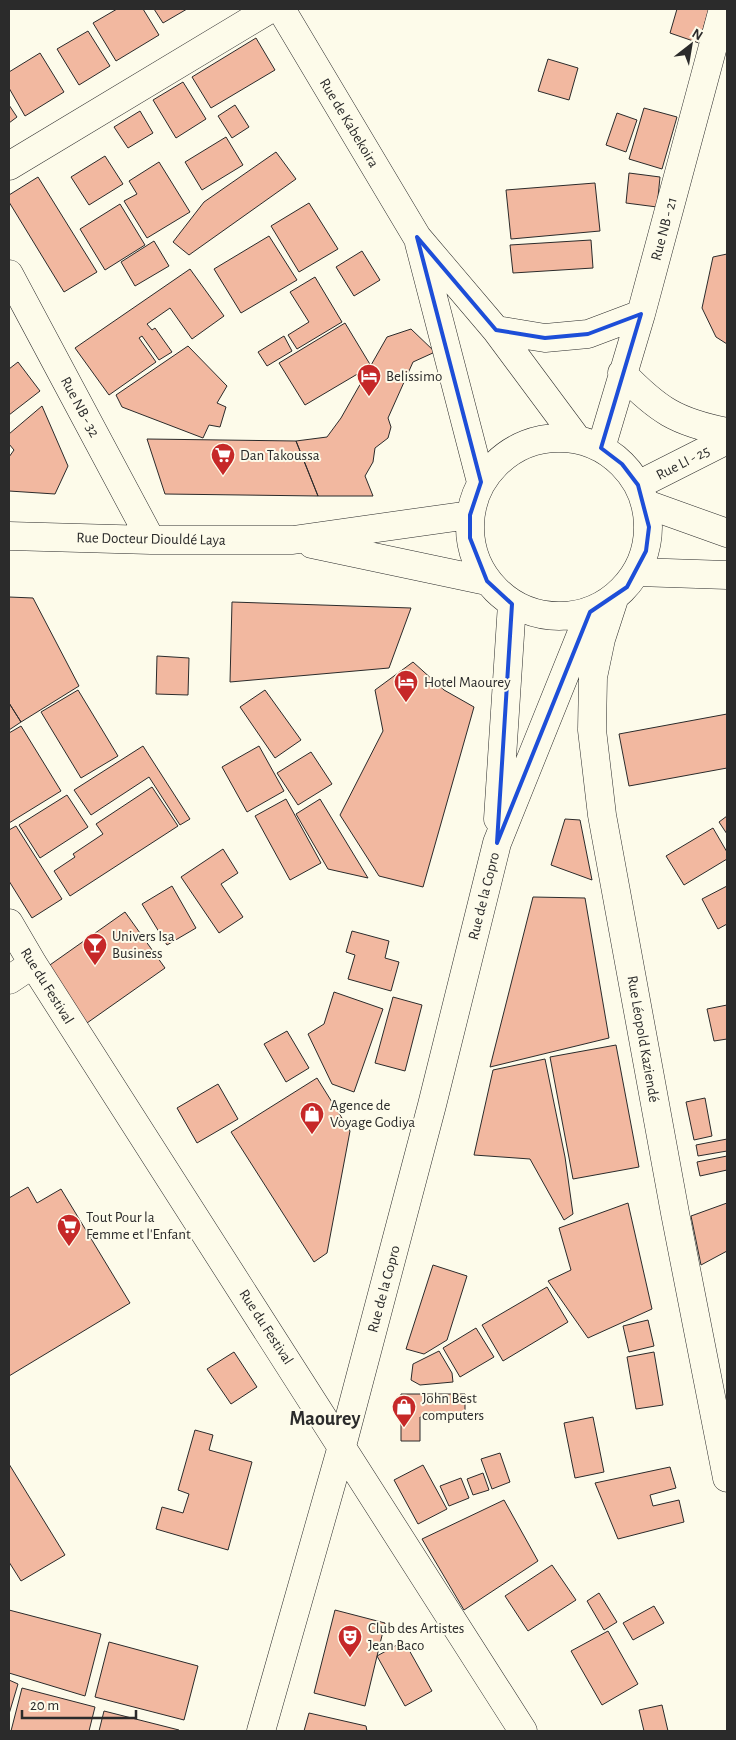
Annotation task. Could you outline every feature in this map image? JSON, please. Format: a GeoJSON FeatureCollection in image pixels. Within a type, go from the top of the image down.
{"type":"FeatureCollection","features":[{"type":"Feature","properties":{"kind":"street"},"geometry":{"type":"LineString","coordinates":[[9,166],[270,9]]}},
{"type":"Feature","properties":{"kind":"street","name":"Rue de Kabekoira"},"geometry":{"type":"LineString","coordinates":[[281,9],[417,237],[589,443]]}},
{"type":"Feature","properties":{"kind":"street","name":"Rue NB - 21"},"geometry":{"type":"LineString","coordinates":[[589,443],[622,374],[641,314],[723,9]]}},
{"type":"Feature","properties":{"kind":"street","name":"Rue de Kabekoira"},"geometry":{"type":"LineString","coordinates":[[417,237],[481,482]]}},
{"type":"Feature","properties":{"kind":"street","name":"Rue NB - 32"},"geometry":{"type":"LineString","coordinates":[[9,274],[150,540]]}},
{"type":"Feature","properties":{"kind":"street"},"geometry":{"type":"LineString","coordinates":[[496,330],[545,338],[588,334],[641,314]]}},
{"type":"Feature","properties":{"kind":"street"},"geometry":{"type":"LineString","coordinates":[[622,374],[645,397],[666,413],[696,426],[727,432]]}},
{"type":"Feature","properties":{"kind":"street"},"geometry":{"type":"LineString","coordinates":[[554,438],[589,443],[622,464],[642,494],[649,527],[646,551],[637,572],[627,587],[602,605],[564,617],[537,614],[512,604],[487,580],[476,560],[470,538],[470,515],[481,482],[494,464],[512,450],[533,441],[554,438]]}},
{"type":"Feature","properties":{"kind":"street","name":"Rue LI - 25"},"geometry":{"type":"LineString","coordinates":[[642,494],[727,440]]}},
{"type":"Feature","properties":{"kind":"street"},"geometry":{"type":"LineString","coordinates":[[642,494],[727,533]]}},
{"type":"Feature","properties":{"kind":"street","name":"Rue Docteur Diouldé Laya"},"geometry":{"type":"LineString","coordinates":[[9,536],[150,540],[293,540],[470,515]]}},
{"type":"Feature","properties":{"kind":"street","name":"Rue Docteur Diouldé Laya"},"geometry":{"type":"LineString","coordinates":[[293,540],[487,580]]}},
{"type":"Feature","properties":{"kind":"street"},"geometry":{"type":"LineString","coordinates":[[637,572],[727,576]]}},
{"type":"Feature","properties":{"kind":"street","name":"Rue de la Copro"},"geometry":{"type":"LineString","coordinates":[[497,843],[512,604]]}},
{"type":"Feature","properties":{"kind":"street","name":"Rue de la Copro"},"geometry":{"type":"LineString","coordinates":[[261,1731],[342,1446],[432,1106],[497,843],[602,605]]}},
{"type":"Feature","properties":{"kind":"street","name":"Rue Léopold Kaziendé"},"geometry":{"type":"LineString","coordinates":[[602,605],[601,639],[593,677],[592,730],[602,815],[675,1213],[727,1478]]}},
{"type":"Feature","properties":{"kind":"street","name":"Rue du Festival"},"geometry":{"type":"LineString","coordinates":[[9,923],[33,964],[524,1731]]}},
{"type":"Feature","properties":{"kind":"street"},"geometry":{"type":"LineString","coordinates":[[9,980],[33,964]]}},
{"type":"Feature","properties":{"kind":"highlighted area"},"geometry":{"type":"Polygon","coordinates":[[[417,237],[496,330],[545,338],[588,334],[641,314],[601,448],[622,464],[638,485],[649,527],[646,551],[627,587],[590,612],[497,843],[512,604],[487,581],[470,538],[470,515],[481,482],[417,237]]]}},
{"type":"Feature","properties":{"kind":"building"},"geometry":{"type":"Polygon","coordinates":[[[117,9],[143,9],[159,35],[116,61],[93,23],[117,9]]]}},
{"type":"Feature","properties":{"kind":"building"},"geometry":{"type":"Polygon","coordinates":[[[154,9],[187,9],[163,23],[154,9]]]}},
{"type":"Feature","properties":{"kind":"building"},"geometry":{"type":"Polygon","coordinates":[[[677,9],[709,9],[699,43],[670,33],[677,9]]]}},
{"type":"Feature","properties":{"kind":"building"},"geometry":{"type":"Polygon","coordinates":[[[88,31],[110,66],[79,85],[57,49],[88,31]]]}},
{"type":"Feature","properties":{"kind":"building"},"geometry":{"type":"Polygon","coordinates":[[[256,38],[275,70],[211,108],[192,77],[256,38]]]}},
{"type":"Feature","properties":{"kind":"building"},"geometry":{"type":"Polygon","coordinates":[[[40,53],[64,92],[25,116],[9,88],[9,72],[40,53]]]}},
{"type":"Feature","properties":{"kind":"building"},"geometry":{"type":"Polygon","coordinates":[[[548,59],[578,68],[569,100],[538,91],[548,59]]]}},
{"type":"Feature","properties":{"kind":"building"},"geometry":{"type":"Polygon","coordinates":[[[183,82],[206,119],[176,138],[153,100],[183,82]]]}},
{"type":"Feature","properties":{"kind":"building"},"geometry":{"type":"Polygon","coordinates":[[[9,105],[17,117],[9,123],[9,105]]]}},
{"type":"Feature","properties":{"kind":"building"},"geometry":{"type":"Polygon","coordinates":[[[235,105],[249,127],[232,138],[218,116],[235,105]]]}},
{"type":"Feature","properties":{"kind":"building"},"geometry":{"type":"Polygon","coordinates":[[[644,108],[677,117],[662,169],[629,159],[644,108]]]}},
{"type":"Feature","properties":{"kind":"building"},"geometry":{"type":"Polygon","coordinates":[[[140,111],[153,133],[128,148],[114,127],[140,111]]]}},
{"type":"Feature","properties":{"kind":"building"},"geometry":{"type":"Polygon","coordinates":[[[617,113],[637,120],[626,152],[606,145],[617,113]]]}},
{"type":"Feature","properties":{"kind":"building"},"geometry":{"type":"Polygon","coordinates":[[[226,137],[243,165],[202,190],[185,162],[226,137]]]}},
{"type":"Feature","properties":{"kind":"building"},"geometry":{"type":"Polygon","coordinates":[[[276,152],[296,179],[189,255],[173,242],[204,202],[276,152]]]}},
{"type":"Feature","properties":{"kind":"building"},"geometry":{"type":"Polygon","coordinates":[[[105,156],[123,184],[89,205],[71,177],[105,156]]]}},
{"type":"Feature","properties":{"kind":"building"},"geometry":{"type":"Polygon","coordinates":[[[159,162],[190,212],[147,238],[124,201],[137,194],[129,181],[159,162]]]}},
{"type":"Feature","properties":{"kind":"building"},"geometry":{"type":"Polygon","coordinates":[[[629,173],[660,177],[657,207],[626,203],[629,173]]]}},
{"type":"Feature","properties":{"kind":"building"},"geometry":{"type":"Polygon","coordinates":[[[38,177],[97,272],[64,292],[9,202],[9,195],[38,177]]]}},
{"type":"Feature","properties":{"kind":"building"},"geometry":{"type":"Polygon","coordinates":[[[595,183],[600,231],[511,239],[506,190],[595,183]]]}},
{"type":"Feature","properties":{"kind":"building"},"geometry":{"type":"Polygon","coordinates":[[[309,203],[338,249],[299,272],[271,226],[309,203]]]}},
{"type":"Feature","properties":{"kind":"building"},"geometry":{"type":"Polygon","coordinates":[[[120,204],[145,245],[105,270],[80,229],[120,204]]]}},
{"type":"Feature","properties":{"kind":"building"},"geometry":{"type":"Polygon","coordinates":[[[269,236],[297,280],[241,313],[214,269],[269,236]]]}},
{"type":"Feature","properties":{"kind":"building"},"geometry":{"type":"Polygon","coordinates":[[[591,240],[593,268],[513,273],[510,245],[591,240]]]}},
{"type":"Feature","properties":{"kind":"building"},"geometry":{"type":"Polygon","coordinates":[[[154,241],[169,266],[135,286],[121,262],[154,241]]]}},
{"type":"Feature","properties":{"kind":"building"},"geometry":{"type":"Polygon","coordinates":[[[362,251],[380,280],[354,296],[336,267],[362,251]]]}},
{"type":"Feature","properties":{"kind":"building"},"geometry":{"type":"Polygon","coordinates":[[[727,254],[727,344],[716,337],[702,308],[713,257],[727,254]]]}},
{"type":"Feature","properties":{"kind":"building"},"geometry":{"type":"Polygon","coordinates":[[[190,269],[224,316],[192,339],[170,308],[147,324],[152,330],[155,328],[172,352],[159,360],[142,336],[139,338],[156,362],[109,395],[75,348],[190,269]]]}},
{"type":"Feature","properties":{"kind":"building"},"geometry":{"type":"Polygon","coordinates":[[[315,277],[342,322],[297,349],[288,335],[309,322],[290,292],[315,277]]]}},
{"type":"Feature","properties":{"kind":"building"},"geometry":{"type":"Polygon","coordinates":[[[345,323],[371,366],[305,405],[279,363],[345,323]]]}},
{"type":"Feature","properties":{"kind":"building"},"geometry":{"type":"Polygon","coordinates":[[[411,329],[435,352],[413,362],[388,418],[391,427],[388,438],[375,448],[373,462],[365,476],[373,496],[318,496],[296,441],[327,437],[341,418],[387,337],[411,329]]]}},
{"type":"Feature","properties":{"kind":"building"},"geometry":{"type":"Polygon","coordinates":[[[284,336],[292,351],[267,366],[258,352],[284,336]]]}},
{"type":"Feature","properties":{"kind":"building"},"geometry":{"type":"Polygon","coordinates":[[[188,346],[227,386],[217,403],[226,407],[220,427],[209,425],[203,438],[122,407],[116,395],[188,346]]]}},
{"type":"Feature","properties":{"kind":"building"},"geometry":{"type":"Polygon","coordinates":[[[18,362],[40,391],[9,415],[9,369],[18,362]]]}},
{"type":"Feature","properties":{"kind":"building"},"geometry":{"type":"Polygon","coordinates":[[[42,406],[68,466],[55,494],[9,491],[9,457],[14,450],[9,444],[9,434],[42,406]]]}},
{"type":"Feature","properties":{"kind":"building"},"geometry":{"type":"Polygon","coordinates":[[[147,439],[296,441],[318,496],[165,494],[147,439]]]}},
{"type":"Feature","properties":{"kind":"building"},"geometry":{"type":"Polygon","coordinates":[[[9,597],[33,598],[79,686],[21,722],[9,703],[9,597]]]}},
{"type":"Feature","properties":{"kind":"building"},"geometry":{"type":"Polygon","coordinates":[[[232,602],[411,608],[389,668],[230,682],[232,602]]]}},
{"type":"Feature","properties":{"kind":"building"},"geometry":{"type":"Polygon","coordinates":[[[157,656],[189,658],[188,695],[156,694],[157,656]]]}},
{"type":"Feature","properties":{"kind":"building"},"geometry":{"type":"Polygon","coordinates":[[[413,662],[444,690],[474,707],[423,887],[379,876],[340,815],[383,731],[375,690],[413,662]]]}},
{"type":"Feature","properties":{"kind":"building"},"geometry":{"type":"Polygon","coordinates":[[[78,690],[118,756],[81,778],[41,712],[78,690]]]}},
{"type":"Feature","properties":{"kind":"building"},"geometry":{"type":"Polygon","coordinates":[[[265,690],[301,740],[275,758],[240,707],[265,690]]]}},
{"type":"Feature","properties":{"kind":"building"},"geometry":{"type":"Polygon","coordinates":[[[9,703],[21,722],[9,730],[9,703]]]}},
{"type":"Feature","properties":{"kind":"building"},"geometry":{"type":"Polygon","coordinates":[[[727,714],[727,768],[629,786],[619,734],[727,714]]]}},
{"type":"Feature","properties":{"kind":"building"},"geometry":{"type":"Polygon","coordinates":[[[21,726],[61,791],[9,823],[9,733],[21,726]]]}},
{"type":"Feature","properties":{"kind":"building"},"geometry":{"type":"Polygon","coordinates":[[[143,746],[190,819],[180,825],[149,777],[91,815],[74,790],[143,746]]]}},
{"type":"Feature","properties":{"kind":"building"},"geometry":{"type":"Polygon","coordinates":[[[259,746],[284,791],[247,812],[222,767],[259,746]]]}},
{"type":"Feature","properties":{"kind":"building"},"geometry":{"type":"Polygon","coordinates":[[[311,752],[332,784],[298,805],[277,773],[311,752]]]}},
{"type":"Feature","properties":{"kind":"building"},"geometry":{"type":"Polygon","coordinates":[[[152,787],[178,826],[70,896],[54,871],[75,857],[73,854],[103,834],[96,824],[152,787]]]}},
{"type":"Feature","properties":{"kind":"building"},"geometry":{"type":"Polygon","coordinates":[[[67,795],[88,827],[40,858],[19,825],[67,795]]]}},
{"type":"Feature","properties":{"kind":"building"},"geometry":{"type":"Polygon","coordinates":[[[286,799],[321,863],[290,880],[255,816],[286,799]]]}},
{"type":"Feature","properties":{"kind":"building"},"geometry":{"type":"Polygon","coordinates":[[[320,799],[368,878],[328,869],[296,814],[320,799]]]}},
{"type":"Feature","properties":{"kind":"building"},"geometry":{"type":"Polygon","coordinates":[[[727,816],[727,834],[719,822],[727,816]]]}},
{"type":"Feature","properties":{"kind":"building"},"geometry":{"type":"Polygon","coordinates":[[[565,819],[580,820],[592,880],[551,865],[565,819]]]}},
{"type":"Feature","properties":{"kind":"building"},"geometry":{"type":"Polygon","coordinates":[[[16,826],[62,899],[32,918],[9,881],[9,830],[16,826]]]}},
{"type":"Feature","properties":{"kind":"building"},"geometry":{"type":"Polygon","coordinates":[[[713,828],[727,852],[727,859],[684,885],[666,856],[713,828]]]}},
{"type":"Feature","properties":{"kind":"building"},"geometry":{"type":"Polygon","coordinates":[[[223,849],[238,873],[221,884],[243,917],[219,933],[181,877],[223,849]]]}},
{"type":"Feature","properties":{"kind":"building"},"geometry":{"type":"Polygon","coordinates":[[[172,886],[196,928],[167,945],[142,904],[172,886]]]}},
{"type":"Feature","properties":{"kind":"building"},"geometry":{"type":"Polygon","coordinates":[[[727,886],[727,924],[718,929],[702,899],[727,886]]]}},
{"type":"Feature","properties":{"kind":"building"},"geometry":{"type":"Polygon","coordinates":[[[533,897],[585,898],[609,1038],[490,1067],[533,897]]]}},
{"type":"Feature","properties":{"kind":"building"},"geometry":{"type":"Polygon","coordinates":[[[125,912],[165,968],[87,1023],[47,967],[125,912]]]}},
{"type":"Feature","properties":{"kind":"building"},"geometry":{"type":"Polygon","coordinates":[[[352,931],[389,941],[385,958],[399,962],[391,991],[348,979],[355,955],[346,952],[352,931]]]}},
{"type":"Feature","properties":{"kind":"building"},"geometry":{"type":"Polygon","coordinates":[[[334,992],[383,1009],[354,1092],[332,1084],[308,1034],[324,1024],[334,992]]]}},
{"type":"Feature","properties":{"kind":"building"},"geometry":{"type":"Polygon","coordinates":[[[393,997],[422,1005],[405,1071],[375,1063],[393,997]]]}},
{"type":"Feature","properties":{"kind":"building"},"geometry":{"type":"Polygon","coordinates":[[[727,1005],[727,1039],[714,1041],[707,1009],[727,1005]]]}},
{"type":"Feature","properties":{"kind":"building"},"geometry":{"type":"Polygon","coordinates":[[[287,1031],[309,1068],[286,1082],[264,1044],[287,1031]]]}},
{"type":"Feature","properties":{"kind":"building"},"geometry":{"type":"Polygon","coordinates":[[[616,1045],[639,1167],[573,1179],[550,1057],[616,1045]]]}},
{"type":"Feature","properties":{"kind":"building"},"geometry":{"type":"Polygon","coordinates":[[[545,1059],[565,1157],[573,1214],[564,1220],[530,1159],[474,1155],[493,1070],[545,1059]]]}},
{"type":"Feature","properties":{"kind":"building"},"geometry":{"type":"Polygon","coordinates":[[[317,1078],[350,1131],[327,1253],[314,1262],[231,1132],[317,1078]]]}},
{"type":"Feature","properties":{"kind":"building"},"geometry":{"type":"Polygon","coordinates":[[[218,1084],[238,1119],[197,1143],[177,1108],[218,1084]]]}},
{"type":"Feature","properties":{"kind":"building"},"geometry":{"type":"Polygon","coordinates":[[[705,1098],[712,1136],[694,1140],[686,1102],[705,1098]]]}},
{"type":"Feature","properties":{"kind":"building"},"geometry":{"type":"Polygon","coordinates":[[[727,1139],[727,1151],[698,1156],[696,1145],[727,1139]]]}},
{"type":"Feature","properties":{"kind":"building"},"geometry":{"type":"Polygon","coordinates":[[[727,1156],[727,1170],[700,1176],[697,1162],[727,1156]]]}},
{"type":"Feature","properties":{"kind":"building"},"geometry":{"type":"Polygon","coordinates":[[[28,1187],[37,1203],[61,1189],[130,1303],[9,1376],[9,1198],[28,1187]]]}},
{"type":"Feature","properties":{"kind":"building"},"geometry":{"type":"Polygon","coordinates":[[[628,1203],[652,1309],[588,1338],[548,1281],[571,1270],[559,1228],[628,1203]]]}},
{"type":"Feature","properties":{"kind":"building"},"geometry":{"type":"Polygon","coordinates":[[[727,1203],[727,1251],[701,1265],[691,1216],[727,1203]]]}},
{"type":"Feature","properties":{"kind":"building"},"geometry":{"type":"Polygon","coordinates":[[[433,1265],[467,1276],[447,1340],[424,1354],[406,1349],[433,1265]]]}},
{"type":"Feature","properties":{"kind":"building"},"geometry":{"type":"Polygon","coordinates":[[[547,1287],[568,1322],[503,1361],[482,1325],[547,1287]]]}},
{"type":"Feature","properties":{"kind":"building"},"geometry":{"type":"Polygon","coordinates":[[[648,1320],[654,1346],[629,1352],[623,1326],[648,1320]]]}},
{"type":"Feature","properties":{"kind":"building"},"geometry":{"type":"Polygon","coordinates":[[[476,1328],[494,1357],[460,1377],[443,1348],[476,1328]]]}},
{"type":"Feature","properties":{"kind":"building"},"geometry":{"type":"Polygon","coordinates":[[[439,1351],[452,1373],[453,1382],[420,1385],[411,1380],[413,1364],[439,1351]]]}},
{"type":"Feature","properties":{"kind":"building"},"geometry":{"type":"Polygon","coordinates":[[[234,1352],[257,1387],[231,1404],[207,1369],[234,1352]]]}},
{"type":"Feature","properties":{"kind":"building"},"geometry":{"type":"Polygon","coordinates":[[[654,1352],[663,1405],[636,1409],[627,1357],[654,1352]]]}},
{"type":"Feature","properties":{"kind":"building"},"geometry":{"type":"Polygon","coordinates":[[[401,1394],[465,1394],[465,1418],[420,1417],[420,1441],[401,1441],[401,1394]]]}},
{"type":"Feature","properties":{"kind":"building"},"geometry":{"type":"Polygon","coordinates":[[[593,1417],[604,1472],[575,1478],[564,1423],[593,1417]]]}},
{"type":"Feature","properties":{"kind":"building"},"geometry":{"type":"Polygon","coordinates":[[[195,1430],[213,1435],[209,1450],[252,1462],[228,1550],[156,1529],[162,1507],[183,1513],[189,1494],[178,1490],[195,1430]]]}},
{"type":"Feature","properties":{"kind":"building"},"geometry":{"type":"Polygon","coordinates":[[[500,1453],[510,1482],[492,1489],[481,1459],[500,1453]]]}},
{"type":"Feature","properties":{"kind":"building"},"geometry":{"type":"Polygon","coordinates":[[[9,1464],[65,1555],[21,1581],[9,1562],[9,1464]]]}},
{"type":"Feature","properties":{"kind":"building"},"geometry":{"type":"Polygon","coordinates":[[[423,1465],[447,1509],[418,1524],[394,1480],[423,1465]]]}},
{"type":"Feature","properties":{"kind":"building"},"geometry":{"type":"Polygon","coordinates":[[[670,1467],[676,1488],[650,1495],[653,1506],[679,1500],[684,1522],[618,1539],[595,1483],[670,1467]]]}},
{"type":"Feature","properties":{"kind":"building"},"geometry":{"type":"Polygon","coordinates":[[[483,1473],[489,1490],[473,1495],[467,1479],[483,1473]]]}},
{"type":"Feature","properties":{"kind":"building"},"geometry":{"type":"Polygon","coordinates":[[[461,1478],[469,1498],[449,1506],[440,1486],[461,1478]]]}},
{"type":"Feature","properties":{"kind":"building"},"geometry":{"type":"Polygon","coordinates":[[[504,1500],[538,1561],[464,1610],[422,1539],[504,1500]]]}},
{"type":"Feature","properties":{"kind":"building"},"geometry":{"type":"Polygon","coordinates":[[[552,1565],[576,1600],[528,1631],[505,1596],[552,1565]]]}},
{"type":"Feature","properties":{"kind":"building"},"geometry":{"type":"Polygon","coordinates":[[[599,1593],[617,1622],[604,1630],[587,1601],[599,1593]]]}},
{"type":"Feature","properties":{"kind":"building"},"geometry":{"type":"Polygon","coordinates":[[[654,1606],[664,1623],[633,1640],[623,1623],[654,1606]]]}},
{"type":"Feature","properties":{"kind":"building"},"geometry":{"type":"Polygon","coordinates":[[[9,1610],[101,1634],[85,1696],[9,1673],[9,1610]]]}},
{"type":"Feature","properties":{"kind":"building","name":"Club des Artistes Jean Baco"},"geometry":{"type":"Polygon","coordinates":[[[335,1610],[385,1623],[365,1706],[314,1693],[335,1610]]]}},
{"type":"Feature","properties":{"kind":"building"},"geometry":{"type":"Polygon","coordinates":[[[608,1631],[638,1684],[602,1705],[571,1651],[608,1631]]]}},
{"type":"Feature","properties":{"kind":"building"},"geometry":{"type":"Polygon","coordinates":[[[404,1641],[432,1691],[405,1706],[377,1656],[404,1641]]]}},
{"type":"Feature","properties":{"kind":"building"},"geometry":{"type":"Polygon","coordinates":[[[109,1642],[198,1666],[184,1720],[95,1697],[109,1642]]]}},
{"type":"Feature","properties":{"kind":"building"},"geometry":{"type":"Polygon","coordinates":[[[9,1680],[18,1684],[9,1714],[9,1680]]]}},
{"type":"Feature","properties":{"kind":"building"},"geometry":{"type":"Polygon","coordinates":[[[22,1688],[95,1707],[89,1731],[11,1731],[22,1688]]]}},
{"type":"Feature","properties":{"kind":"building"},"geometry":{"type":"Polygon","coordinates":[[[662,1705],[668,1731],[644,1731],[639,1710],[662,1705]]]}},
{"type":"Feature","properties":{"kind":"building"},"geometry":{"type":"Polygon","coordinates":[[[104,1711],[179,1730],[179,1731],[99,1731],[104,1711]]]}},
{"type":"Feature","properties":{"kind":"building"},"geometry":{"type":"Polygon","coordinates":[[[309,1713],[366,1726],[367,1731],[304,1731],[309,1713]]]}},
{"type":"Feature","properties":{"kind":"place","name":"Belissimo"},"geometry":{"type":"Point","coordinates":[369,397]}},
{"type":"Feature","properties":{"kind":"place","name":"Dan Takoussa"},"geometry":{"type":"Point","coordinates":[223,476]}},
{"type":"Feature","properties":{"kind":"place","name":"Hotel Maourey"},"geometry":{"type":"Point","coordinates":[406,703]}},
{"type":"Feature","properties":{"kind":"place","name":"Univers Isa Business"},"geometry":{"type":"Point","coordinates":[95,966]}},
{"type":"Feature","properties":{"kind":"place","name":"Agence de Voyage Godiya"},"geometry":{"type":"Point","coordinates":[312,1135]}},
{"type":"Feature","properties":{"kind":"place","name":"Tout Pour la Femme et l'Enfant"},"geometry":{"type":"Point","coordinates":[69,1247]}},
{"type":"Feature","properties":{"kind":"place","name":"John Best computers"},"geometry":{"type":"Point","coordinates":[404,1428]}},
{"type":"Feature","properties":{"kind":"place","name":"Club des Artistes Jean Baco"},"geometry":{"type":"Point","coordinates":[350,1658]}},
{"type":"Feature","properties":{"kind":"district","name":"Maourey"},"geometry":{"type":"Point","coordinates":[325,1419]}}]}
